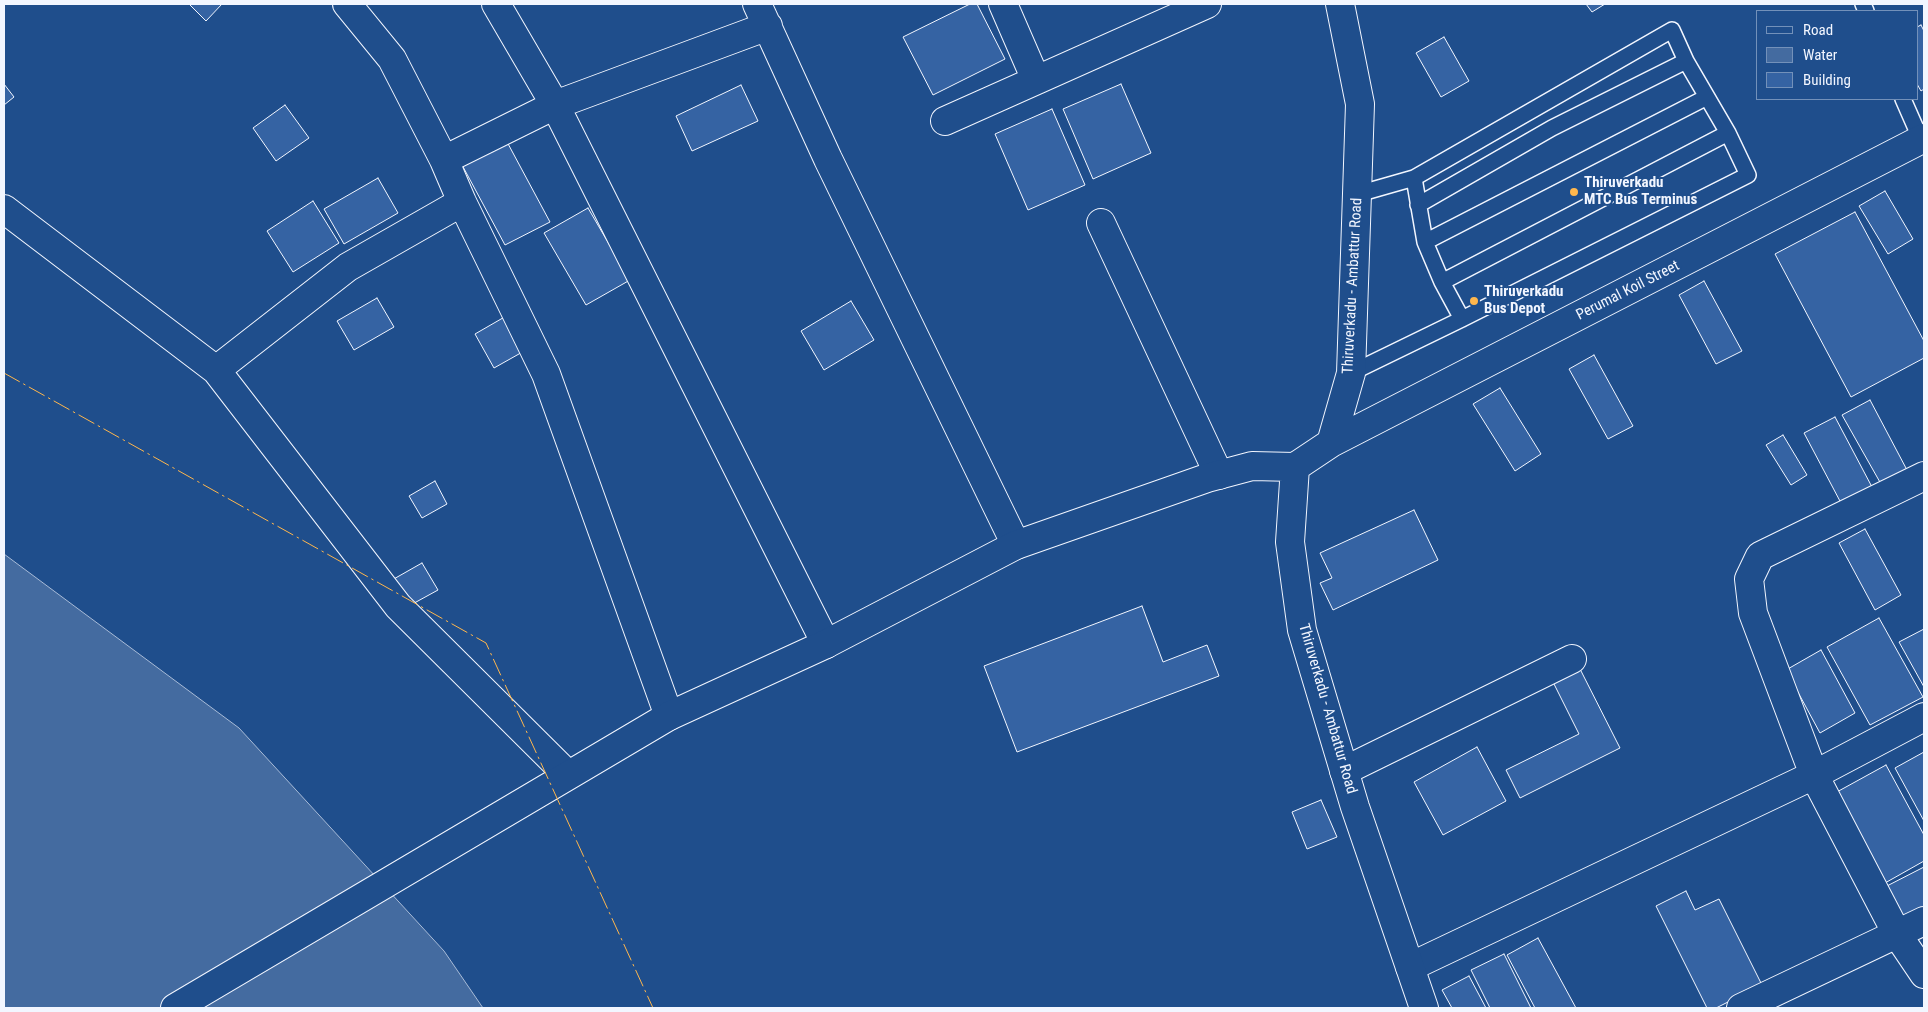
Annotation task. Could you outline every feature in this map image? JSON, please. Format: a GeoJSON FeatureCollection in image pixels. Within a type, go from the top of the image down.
{"type":"FeatureCollection","features":[{"type":"Feature","properties":{"kind":"street"},"geometry":{"type":"LineString","coordinates":[[347,4],[392,59],[444,160],[462,202],[546,374],[669,716]]}},
{"type":"Feature","properties":{"kind":"street"},"geometry":{"type":"LineString","coordinates":[[496,4],[555,105],[826,644]]}},
{"type":"Feature","properties":{"kind":"street"},"geometry":{"type":"LineString","coordinates":[[1003,4],[1036,80]]}},
{"type":"Feature","properties":{"kind":"street"},"geometry":{"type":"LineString","coordinates":[[945,121],[1207,4]]}},
{"type":"Feature","properties":{"kind":"street","name":"Thiruverkadu - Ambattur Road"},"geometry":{"type":"LineString","coordinates":[[1331,444],[1351,373],[1360,104],[1340,4]]}},
{"type":"Feature","properties":{"kind":"street"},"geometry":{"type":"LineString","coordinates":[[444,160],[555,105],[762,15],[828,158],[1016,545]]}},
{"type":"Feature","properties":{"kind":"street","name":"Perumal Koil Street"},"geometry":{"type":"LineString","coordinates":[[1331,444],[1923,139]]}},
{"type":"Feature","properties":{"kind":"street"},"geometry":{"type":"LineString","coordinates":[[216,370],[348,267],[462,202]]}},
{"type":"Feature","properties":{"kind":"street"},"geometry":{"type":"LineString","coordinates":[[4,209],[216,370],[398,606],[568,775]]}},
{"type":"Feature","properties":{"kind":"street"},"geometry":{"type":"LineString","coordinates":[[1101,223],[1219,475]]}},
{"type":"Feature","properties":{"kind":"street"},"geometry":{"type":"LineString","coordinates":[[175,1008],[669,716],[826,644],[1016,545],[1219,475],[1252,466],[1295,467],[1331,444]]}},
{"type":"Feature","properties":{"kind":"street","name":"Thiruverkadu - Ambattur Road"},"geometry":{"type":"LineString","coordinates":[[1295,467],[1290,542],[1302,630],[1344,771],[1424,1008]]}},
{"type":"Feature","properties":{"kind":"street"},"geometry":{"type":"LineString","coordinates":[[1924,476],[1760,556],[1749,579],[1752,613],[1814,775],[1897,934],[1924,974]]}},
{"type":"Feature","properties":{"kind":"street"},"geometry":{"type":"LineString","coordinates":[[1344,771],[1572,659]]}},
{"type":"Feature","properties":{"kind":"street"},"geometry":{"type":"LineString","coordinates":[[1410,967],[1814,775],[1924,718]]}},
{"type":"Feature","properties":{"kind":"street"},"geometry":{"type":"LineString","coordinates":[[1741,1008],[1924,920]]}},
{"type":"Feature","properties":{"kind":"lane"},"geometry":{"type":"LineString","coordinates":[[1351,373],[1748,176],[1728,134],[1686,61],[1672,30],[1414,178],[1358,194]]}},
{"type":"Feature","properties":{"kind":"lane"},"geometry":{"type":"LineString","coordinates":[[1418,205],[1552,128],[1686,61]]}},
{"type":"Feature","properties":{"kind":"lane"},"geometry":{"type":"LineString","coordinates":[[1425,242],[1707,97]]}},
{"type":"Feature","properties":{"kind":"lane"},"geometry":{"type":"LineString","coordinates":[[1904,100],[1923,139]]}},
{"type":"Feature","properties":{"kind":"lane"},"geometry":{"type":"LineString","coordinates":[[1442,282],[1728,134]]}},
{"type":"Feature","properties":{"kind":"lane"},"geometry":{"type":"LineString","coordinates":[[1414,178],[1425,242],[1442,282],[1462,319]]}},
{"type":"Feature","properties":{"kind":"water"},"geometry":{"type":"Polygon","coordinates":[[[4,554],[239,728],[444,951],[483,1008],[4,1008],[4,554]]]}},
{"type":"Feature","properties":{"kind":"building"},"geometry":{"type":"Polygon","coordinates":[[[189,4],[222,4],[206,21],[189,4]]]}},
{"type":"Feature","properties":{"kind":"building"},"geometry":{"type":"Polygon","coordinates":[[[970,4],[977,4],[1005,59],[933,95],[903,37],[970,4]]]}},
{"type":"Feature","properties":{"kind":"building"},"geometry":{"type":"Polygon","coordinates":[[[1586,4],[1605,4],[1592,12],[1586,4]]]}},
{"type":"Feature","properties":{"kind":"building"},"geometry":{"type":"Polygon","coordinates":[[[1921,25],[1924,31],[1924,89],[1921,91],[1918,86],[1918,26],[1921,25]]]}},
{"type":"Feature","properties":{"kind":"building"},"geometry":{"type":"Polygon","coordinates":[[[1444,37],[1469,81],[1441,97],[1416,53],[1444,37]]]}},
{"type":"Feature","properties":{"kind":"building"},"geometry":{"type":"Polygon","coordinates":[[[4,84],[14,97],[4,105],[4,84]]]}},
{"type":"Feature","properties":{"kind":"building"},"geometry":{"type":"Polygon","coordinates":[[[1121,84],[1151,153],[1093,179],[1063,109],[1121,84]]]}},
{"type":"Feature","properties":{"kind":"building"},"geometry":{"type":"Polygon","coordinates":[[[741,85],[758,121],[692,151],[676,116],[741,85]]]}},
{"type":"Feature","properties":{"kind":"building"},"geometry":{"type":"Polygon","coordinates":[[[285,105],[309,138],[276,161],[253,128],[285,105]]]}},
{"type":"Feature","properties":{"kind":"building"},"geometry":{"type":"Polygon","coordinates":[[[1052,109],[1085,185],[1028,210],[995,134],[1052,109]]]}},
{"type":"Feature","properties":{"kind":"building"},"geometry":{"type":"Polygon","coordinates":[[[506,140],[550,222],[505,245],[461,163],[506,140]]]}},
{"type":"Feature","properties":{"kind":"building"},"geometry":{"type":"Polygon","coordinates":[[[378,178],[398,213],[344,244],[324,209],[378,178]]]}},
{"type":"Feature","properties":{"kind":"building"},"geometry":{"type":"Polygon","coordinates":[[[1885,191],[1913,239],[1888,254],[1859,206],[1885,191]]]}},
{"type":"Feature","properties":{"kind":"building"},"geometry":{"type":"Polygon","coordinates":[[[313,201],[339,243],[293,272],[267,231],[313,201]]]}},
{"type":"Feature","properties":{"kind":"building"},"geometry":{"type":"Polygon","coordinates":[[[588,208],[630,280],[586,305],[544,233],[588,208]]]}},
{"type":"Feature","properties":{"kind":"building"},"geometry":{"type":"Polygon","coordinates":[[[1855,212],[1924,341],[1924,358],[1851,397],[1775,254],[1855,212]]]}},
{"type":"Feature","properties":{"kind":"building"},"geometry":{"type":"Polygon","coordinates":[[[1704,281],[1742,351],[1716,364],[1679,295],[1704,281]]]}},
{"type":"Feature","properties":{"kind":"building"},"geometry":{"type":"Polygon","coordinates":[[[377,298],[394,327],[354,350],[337,321],[377,298]]]}},
{"type":"Feature","properties":{"kind":"building"},"geometry":{"type":"Polygon","coordinates":[[[851,301],[874,340],[824,370],[801,331],[851,301]]]}},
{"type":"Feature","properties":{"kind":"building"},"geometry":{"type":"Polygon","coordinates":[[[508,315],[526,350],[494,368],[475,334],[508,315]]]}},
{"type":"Feature","properties":{"kind":"building"},"geometry":{"type":"Polygon","coordinates":[[[1594,355],[1633,426],[1608,439],[1569,369],[1594,355]]]}},
{"type":"Feature","properties":{"kind":"building"},"geometry":{"type":"Polygon","coordinates":[[[1500,388],[1541,454],[1515,471],[1473,404],[1500,388]]]}},
{"type":"Feature","properties":{"kind":"building"},"geometry":{"type":"Polygon","coordinates":[[[1870,400],[1907,470],[1881,484],[1842,415],[1870,400]]]}},
{"type":"Feature","properties":{"kind":"building"},"geometry":{"type":"Polygon","coordinates":[[[1835,417],[1872,487],[1841,503],[1804,433],[1835,417]]]}},
{"type":"Feature","properties":{"kind":"building"},"geometry":{"type":"Polygon","coordinates":[[[1783,435],[1807,475],[1791,485],[1766,445],[1783,435]]]}},
{"type":"Feature","properties":{"kind":"building"},"geometry":{"type":"Polygon","coordinates":[[[435,481],[447,504],[422,518],[409,496],[435,481]]]}},
{"type":"Feature","properties":{"kind":"building"},"geometry":{"type":"Polygon","coordinates":[[[1414,510],[1438,560],[1333,610],[1320,583],[1332,578],[1320,553],[1414,510]]]}},
{"type":"Feature","properties":{"kind":"building"},"geometry":{"type":"Polygon","coordinates":[[[1865,529],[1901,595],[1875,610],[1839,543],[1865,529]]]}},
{"type":"Feature","properties":{"kind":"building"},"geometry":{"type":"Polygon","coordinates":[[[422,563],[438,590],[407,607],[392,580],[422,563]]]}},
{"type":"Feature","properties":{"kind":"building"},"geometry":{"type":"Polygon","coordinates":[[[1142,606],[1163,662],[1207,645],[1219,676],[1017,752],[984,666],[1142,606]]]}},
{"type":"Feature","properties":{"kind":"building"},"geometry":{"type":"Polygon","coordinates":[[[1879,618],[1923,697],[1870,725],[1827,647],[1879,618]]]}},
{"type":"Feature","properties":{"kind":"building"},"geometry":{"type":"Polygon","coordinates":[[[1924,629],[1924,687],[1899,642],[1924,629]]]}},
{"type":"Feature","properties":{"kind":"building"},"geometry":{"type":"Polygon","coordinates":[[[1821,650],[1855,713],[1820,733],[1786,670],[1821,650]]]}},
{"type":"Feature","properties":{"kind":"building"},"geometry":{"type":"Polygon","coordinates":[[[1578,665],[1620,748],[1520,798],[1506,770],[1579,734],[1551,678],[1578,665]]]}},
{"type":"Feature","properties":{"kind":"building"},"geometry":{"type":"Polygon","coordinates":[[[1477,747],[1506,801],[1443,835],[1414,782],[1477,747]]]}},
{"type":"Feature","properties":{"kind":"building"},"geometry":{"type":"Polygon","coordinates":[[[1924,752],[1924,821],[1895,768],[1924,752]]]}},
{"type":"Feature","properties":{"kind":"building"},"geometry":{"type":"Polygon","coordinates":[[[1886,765],[1924,835],[1924,861],[1885,883],[1835,793],[1886,765]]]}},
{"type":"Feature","properties":{"kind":"building"},"geometry":{"type":"Polygon","coordinates":[[[1321,800],[1337,837],[1307,849],[1292,812],[1321,800]]]}},
{"type":"Feature","properties":{"kind":"building"},"geometry":{"type":"Polygon","coordinates":[[[1924,867],[1924,907],[1900,919],[1883,888],[1924,867]]]}},
{"type":"Feature","properties":{"kind":"building"},"geometry":{"type":"Polygon","coordinates":[[[1686,891],[1695,910],[1719,899],[1762,985],[1716,1008],[1707,1008],[1656,906],[1686,891]]]}},
{"type":"Feature","properties":{"kind":"building"},"geometry":{"type":"Polygon","coordinates":[[[1538,938],[1576,1008],[1535,1008],[1507,955],[1538,938]]]}},
{"type":"Feature","properties":{"kind":"building"},"geometry":{"type":"Polygon","coordinates":[[[1504,954],[1531,1008],[1490,1008],[1471,970],[1504,954]]]}},
{"type":"Feature","properties":{"kind":"building"},"geometry":{"type":"Polygon","coordinates":[[[1469,976],[1486,1008],[1452,1008],[1442,990],[1469,976]]]}},
{"type":"Feature","properties":{"kind":"power"},"geometry":{"type":"LineString","coordinates":[[4,373],[486,643],[653,1008]]}},
{"type":"Feature","properties":{"kind":"place","name":"Thiruverkadu MTC Bus Terminus"},"geometry":{"type":"Point","coordinates":[1574,192]}},
{"type":"Feature","properties":{"kind":"place","name":"Thiruverkadu Bus Depot"},"geometry":{"type":"Point","coordinates":[1474,301]}}]}
